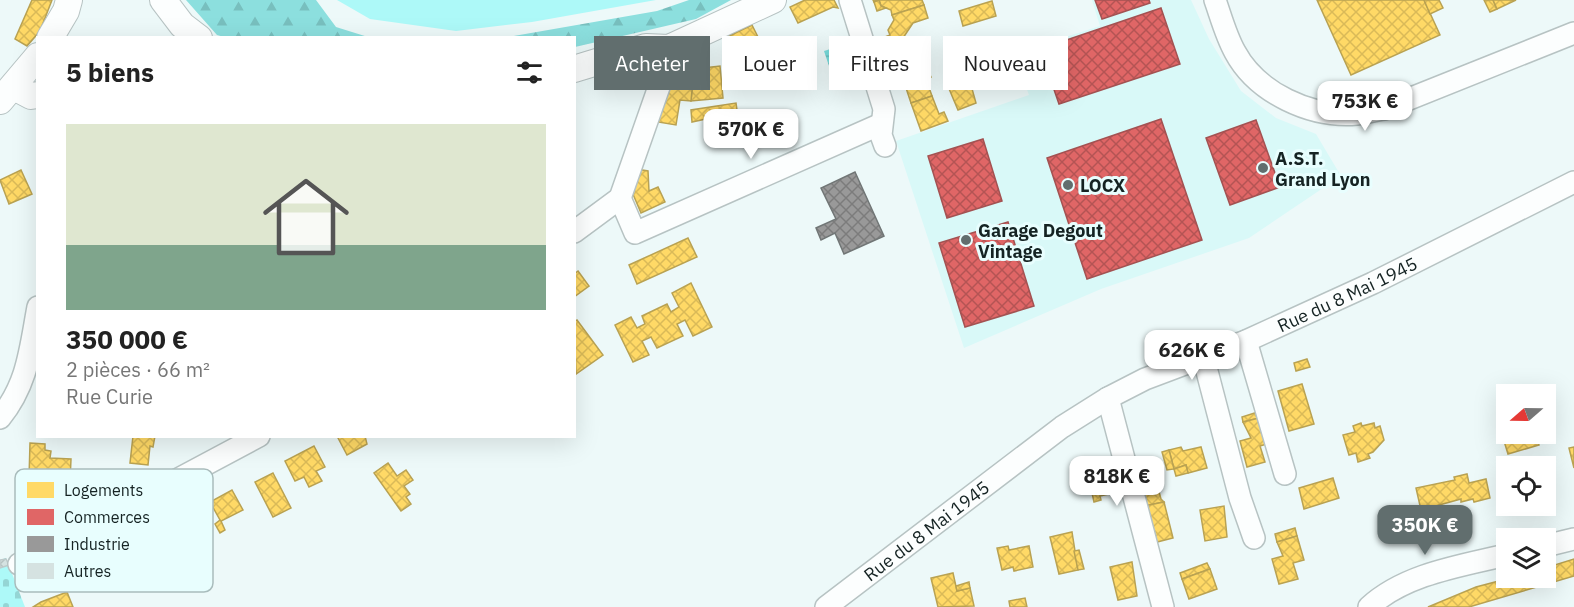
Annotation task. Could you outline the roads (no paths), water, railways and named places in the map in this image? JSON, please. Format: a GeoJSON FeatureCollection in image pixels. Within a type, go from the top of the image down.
{"type":"FeatureCollection","features":[{"type":"Feature","properties":{"kind":"street"},"geometry":{"type":"LineString","coordinates":[[51,36],[66,11],[69,0]]}},
{"type":"Feature","properties":{"kind":"street"},"geometry":{"type":"LineString","coordinates":[[163,0],[182,25],[196,36]]}},
{"type":"Feature","properties":{"kind":"street"},"geometry":{"type":"LineString","coordinates":[[695,36],[773,0]]}},
{"type":"Feature","properties":{"kind":"street"},"geometry":{"type":"LineString","coordinates":[[850,0],[884,109],[881,135],[885,146]]}},
{"type":"Feature","properties":{"kind":"street"},"geometry":{"type":"LineString","coordinates":[[1215,0],[1235,53],[1250,72],[1270,89],[1292,103],[1327,113],[1357,114],[1384,109],[1574,33]]}},
{"type":"Feature","properties":{"kind":"street"},"geometry":{"type":"LineString","coordinates":[[17,94],[36,60]]}},
{"type":"Feature","properties":{"kind":"street"},"geometry":{"type":"LineString","coordinates":[[576,68],[594,63]]}},
{"type":"Feature","properties":{"kind":"street"},"geometry":{"type":"LineString","coordinates":[[576,231],[620,198],[658,90]]}},
{"type":"Feature","properties":{"kind":"street"},"geometry":{"type":"LineString","coordinates":[[620,198],[635,233],[881,124]]}},
{"type":"Feature","properties":{"kind":"street","name":"Rue du 8 Mai 1945"},"geometry":{"type":"LineString","coordinates":[[826,607],[1062,428],[1108,398],[1144,379],[1246,341],[1373,283],[1574,182]]}},
{"type":"Feature","properties":{"kind":"street"},"geometry":{"type":"LineString","coordinates":[[0,418],[16,398],[26,375],[36,318]]}},
{"type":"Feature","properties":{"kind":"street"},"geometry":{"type":"LineString","coordinates":[[1246,341],[1285,474]]}},
{"type":"Feature","properties":{"kind":"street"},"geometry":{"type":"LineString","coordinates":[[1203,356],[1240,498],[1254,538]]}},
{"type":"Feature","properties":{"kind":"street"},"geometry":{"type":"LineString","coordinates":[[1108,398],[1163,607]]}},
{"type":"Feature","properties":{"kind":"street"},"geometry":{"type":"LineString","coordinates":[[198,469],[256,438]]}},
{"type":"Feature","properties":{"kind":"street"},"geometry":{"type":"LineString","coordinates":[[1556,543],[1574,539]]}},
{"type":"Feature","properties":{"kind":"street"},"geometry":{"type":"LineString","coordinates":[[1369,607],[1383,595],[1440,571],[1496,557]]}},
{"type":"Feature","properties":{"kind":"place","name":"A.S.T. Grand Lyon"},"geometry":{"type":"Point","coordinates":[1263,168]}},
{"type":"Feature","properties":{"kind":"place","name":"LOCX"},"geometry":{"type":"Point","coordinates":[1068,185]}},
{"type":"Feature","properties":{"kind":"place","name":"Garage Degout Vintage"},"geometry":{"type":"Point","coordinates":[966,240]}}]}
